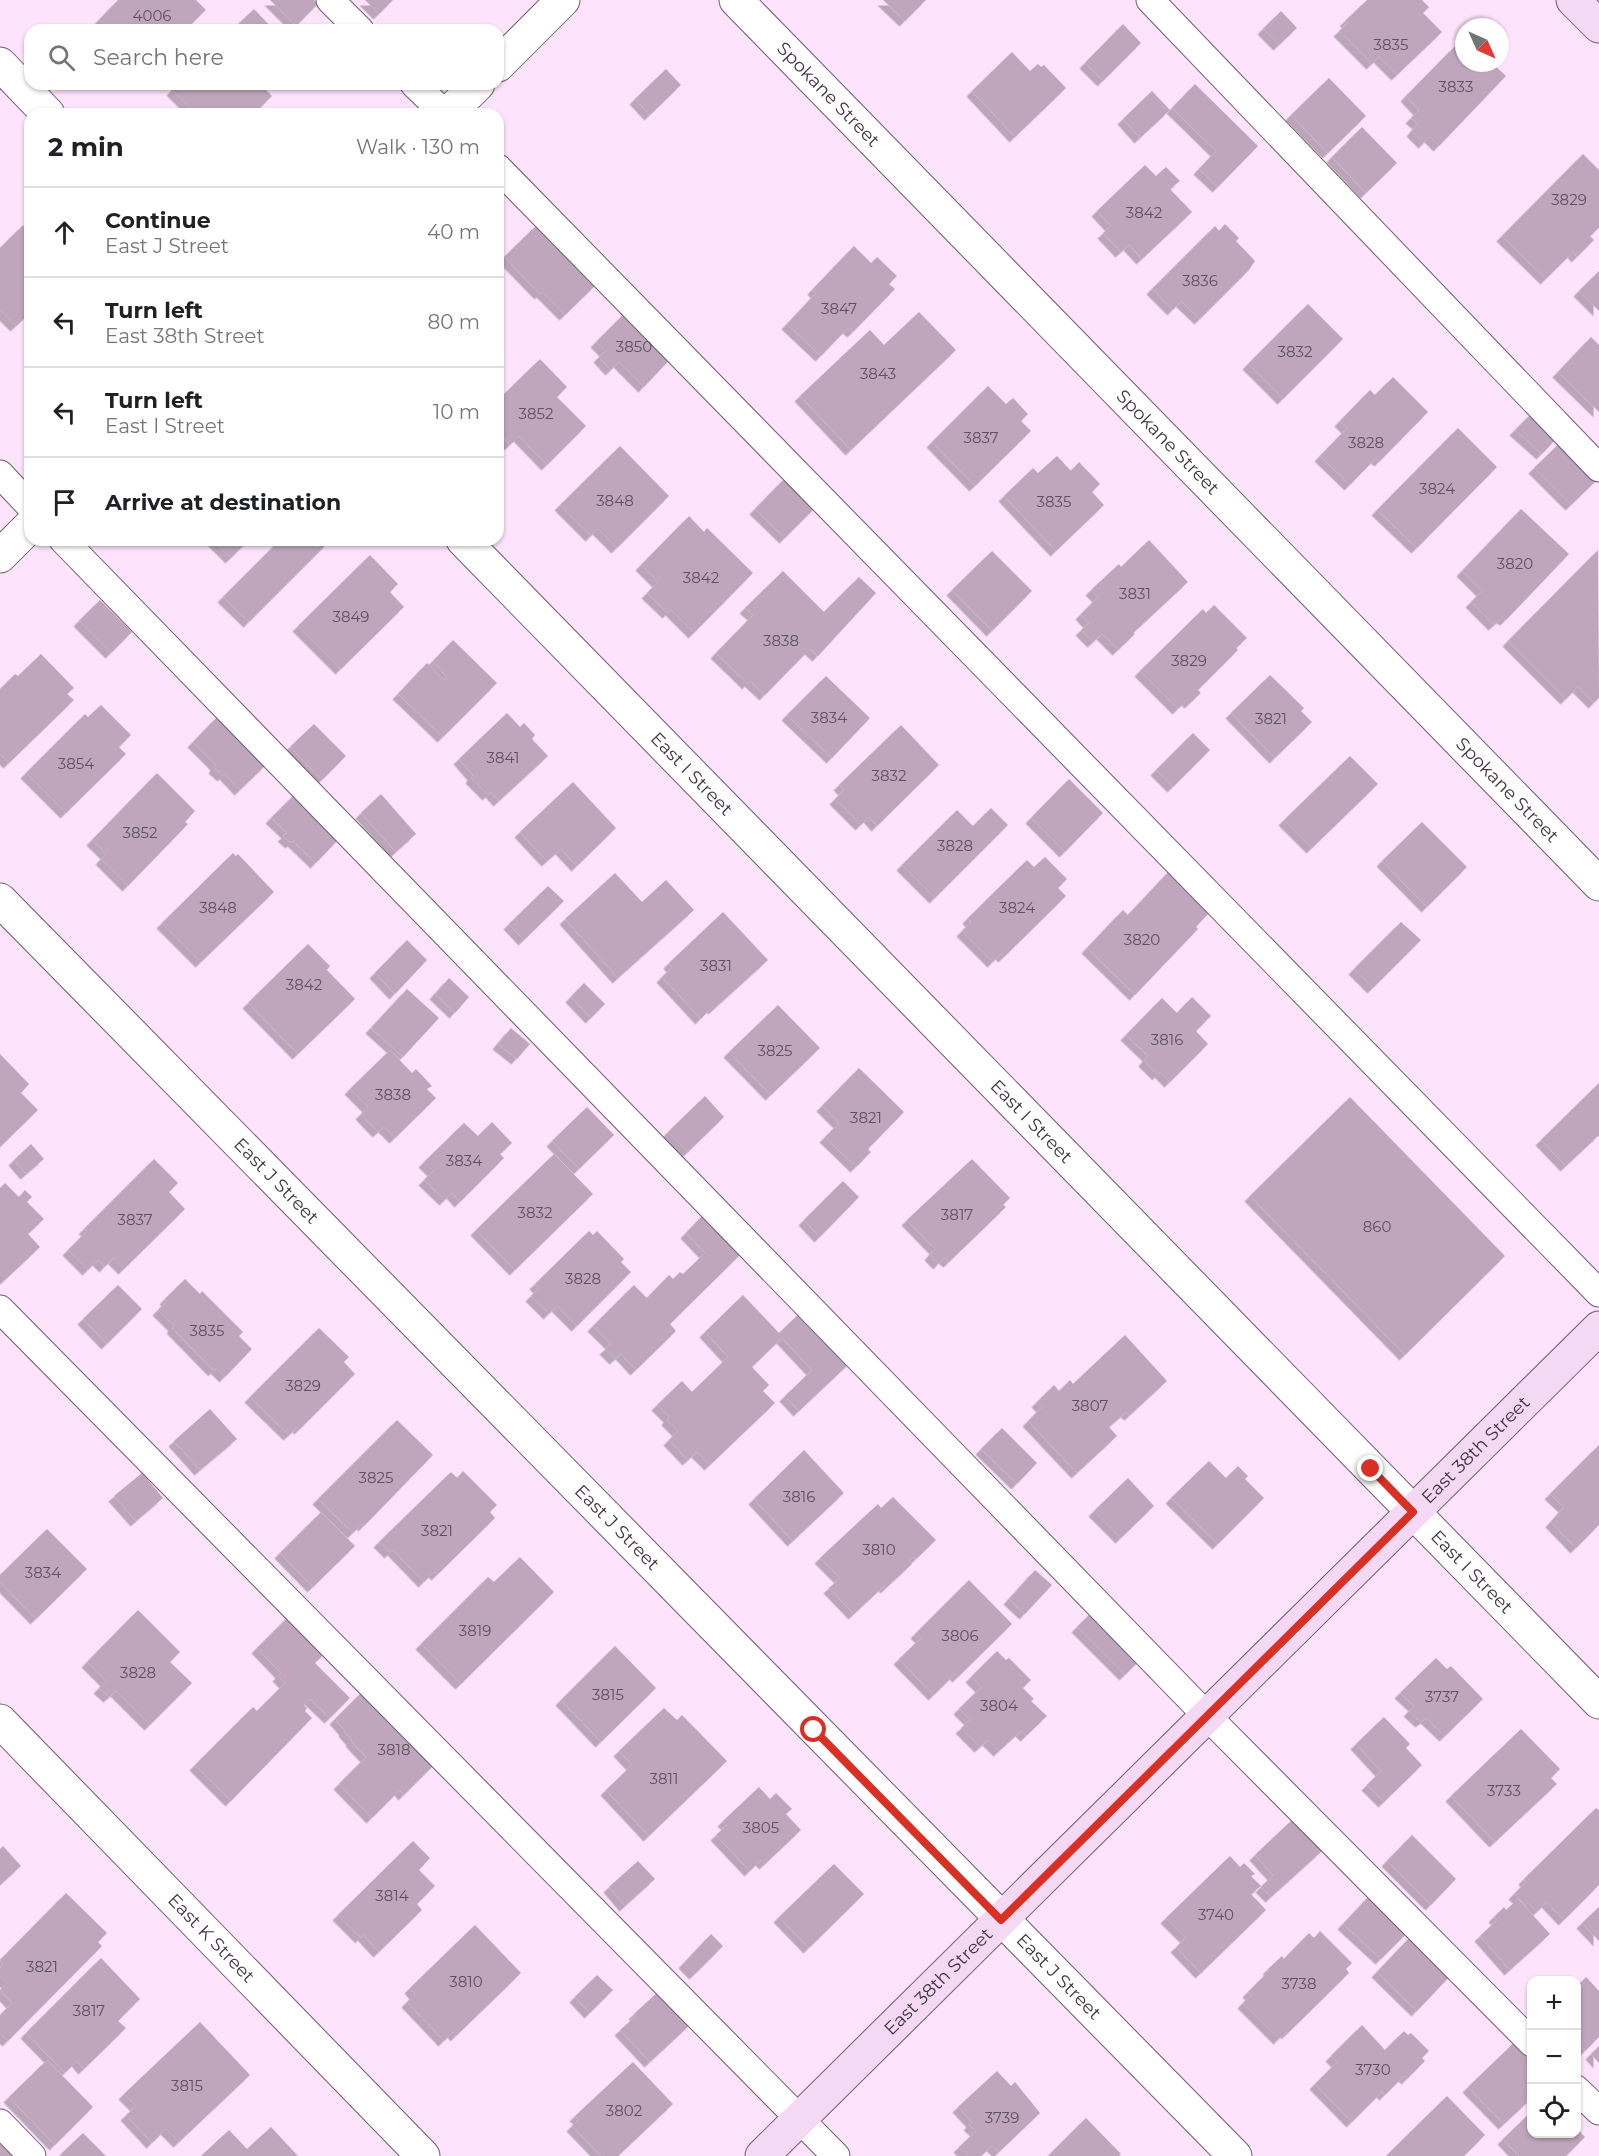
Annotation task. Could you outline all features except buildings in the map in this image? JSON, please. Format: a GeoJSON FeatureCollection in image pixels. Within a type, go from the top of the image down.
{"type":"FeatureCollection","features":[{"type":"Feature","properties":{"kind":"main road"},"geometry":{"type":"LineString","coordinates":[[1574,0],[1599,26]]}},
{"type":"Feature","properties":{"kind":"main road","name":"East 38th Street"},"geometry":{"type":"LineString","coordinates":[[762,2156],[1599,1328]]}},
{"type":"Feature","properties":{"kind":"street"},"geometry":{"type":"LineString","coordinates":[[504,58],[563,0]]}},
{"type":"Feature","properties":{"kind":"street","name":"Spokane Street"},"geometry":{"type":"LineString","coordinates":[[736,0],[1599,884]]}},
{"type":"Feature","properties":{"kind":"street"},"geometry":{"type":"LineString","coordinates":[[0,64],[24,89]]}},
{"type":"Feature","properties":{"kind":"street"},"geometry":{"type":"LineString","coordinates":[[25,90],[42,108]]}},
{"type":"Feature","properties":{"kind":"street"},"geometry":{"type":"LineString","coordinates":[[452,108],[472,90]]}},
{"type":"Feature","properties":{"kind":"street"},"geometry":{"type":"LineString","coordinates":[[0,556],[24,532]]}},
{"type":"Feature","properties":{"kind":"street","name":"East I Street"},"geometry":{"type":"LineString","coordinates":[[469,546],[1599,1702]]}},
{"type":"Feature","properties":{"kind":"street","name":"East J Street"},"geometry":{"type":"LineString","coordinates":[[0,900],[1235,2156]]}},
{"type":"Feature","properties":{"kind":"street","name":"East K Street"},"geometry":{"type":"LineString","coordinates":[[0,1721],[423,2156]]}},
{"type":"Feature","properties":{"kind":"lane"},"geometry":{"type":"LineString","coordinates":[[330,0],[354,24]]}},
{"type":"Feature","properties":{"kind":"lane"},"geometry":{"type":"LineString","coordinates":[[1150,0],[1599,468]]}},
{"type":"Feature","properties":{"kind":"lane"},"geometry":{"type":"LineString","coordinates":[[420,90],[440,108]]}},
{"type":"Feature","properties":{"kind":"lane"},"geometry":{"type":"LineString","coordinates":[[504,174],[1599,1293]]}},
{"type":"Feature","properties":{"kind":"lane"},"geometry":{"type":"LineString","coordinates":[[0,474],[24,500]]}},
{"type":"Feature","properties":{"kind":"lane"},"geometry":{"type":"LineString","coordinates":[[69,546],[1207,1716],[1527,2038]]}},
{"type":"Feature","properties":{"kind":"lane"},"geometry":{"type":"LineString","coordinates":[[0,1309],[836,2156]]}},
{"type":"Feature","properties":{"kind":"lane"},"geometry":{"type":"LineString","coordinates":[[1581,2094],[1599,2112]]}},
{"type":"Feature","properties":{"kind":"lane"},"geometry":{"type":"LineString","coordinates":[[0,2123],[32,2156]]}},
{"type":"Feature","properties":{"kind":"route"},"geometry":{"type":"LineString","coordinates":[[814,1730],[1001,1920],[1413,1512],[1371,1469]]}}]}
